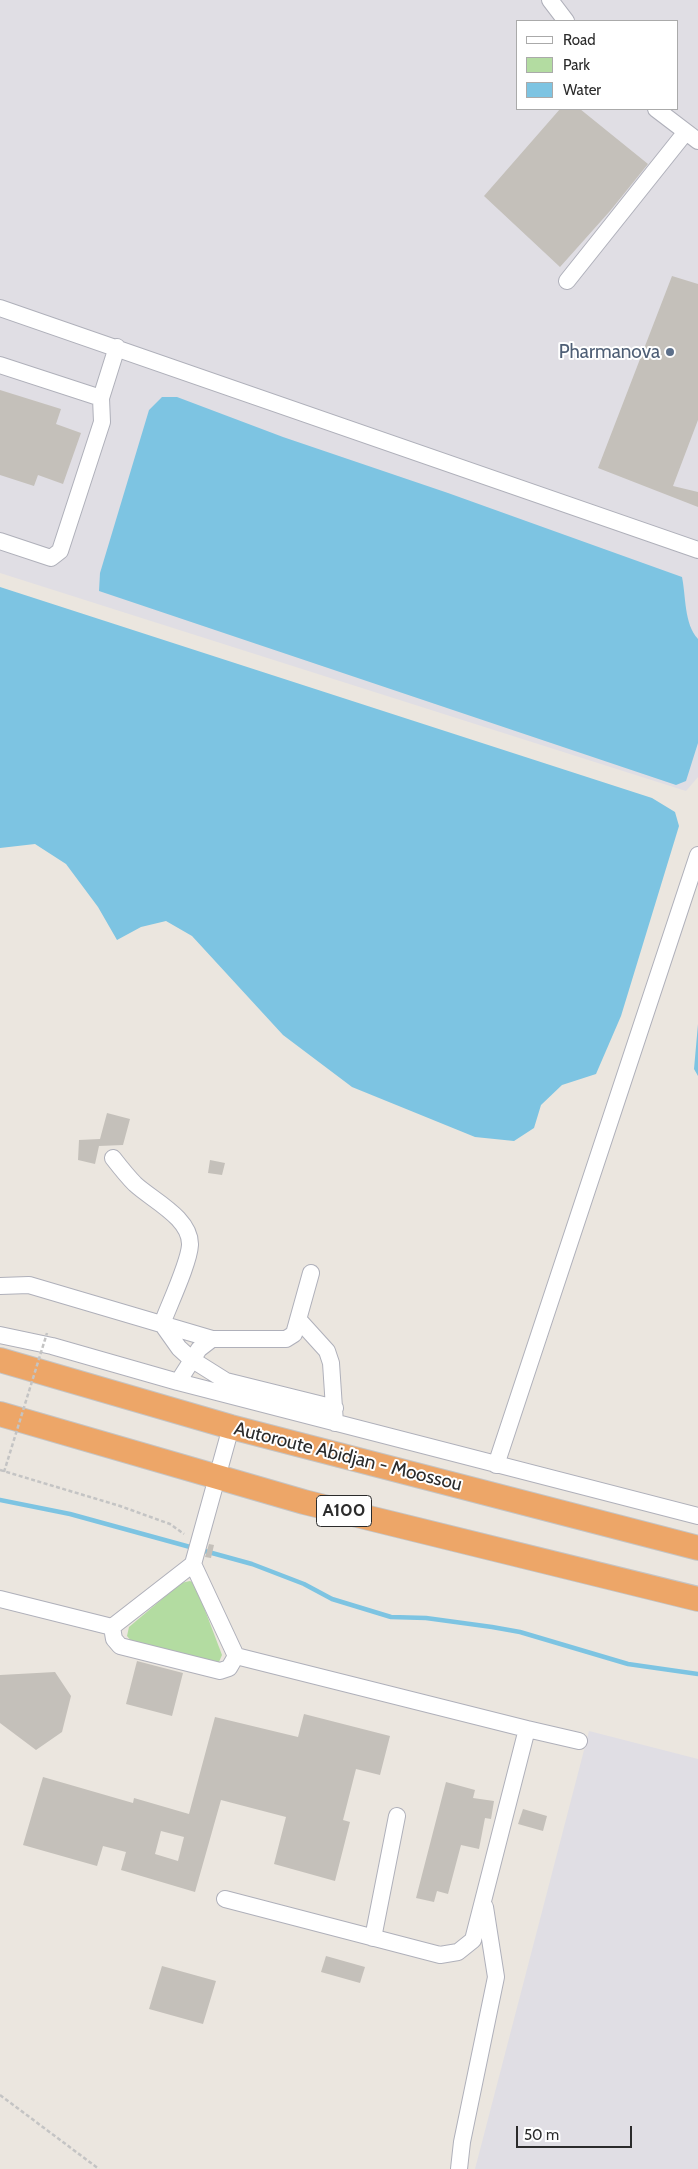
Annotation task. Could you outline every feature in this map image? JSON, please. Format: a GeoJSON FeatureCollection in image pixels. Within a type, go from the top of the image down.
{"type":"FeatureCollection","features":[{"type":"Feature","properties":{"kind":"highway","name":"Autoroute Abidjan - Moossou"},"geometry":{"type":"LineString","coordinates":[[0,1360],[231,1427],[698,1548]]}},
{"type":"Feature","properties":{"kind":"highway","name":"A100"},"geometry":{"type":"LineString","coordinates":[[0,1414],[304,1502],[698,1599]]}},
{"type":"Feature","properties":{"kind":"street"},"geometry":{"type":"LineString","coordinates":[[550,0],[565,20]]}},
{"type":"Feature","properties":{"kind":"street"},"geometry":{"type":"LineString","coordinates":[[567,281],[692,137],[657,110]]}},
{"type":"Feature","properties":{"kind":"street"},"geometry":{"type":"LineString","coordinates":[[0,308],[698,550]]}},
{"type":"Feature","properties":{"kind":"street"},"geometry":{"type":"LineString","coordinates":[[0,541],[51,558],[60,551],[102,422],[101,398],[117,347]]}},
{"type":"Feature","properties":{"kind":"street"},"geometry":{"type":"LineString","coordinates":[[0,365],[101,398]]}},
{"type":"Feature","properties":{"kind":"street"},"geometry":{"type":"LineString","coordinates":[[496,1465],[698,855]]}},
{"type":"Feature","properties":{"kind":"street"},"geometry":{"type":"LineString","coordinates":[[113,1158],[136,1185],[179,1219],[188,1234],[190,1245],[188,1253],[162,1324]]}},
{"type":"Feature","properties":{"kind":"street"},"geometry":{"type":"LineString","coordinates":[[0,1286],[29,1286],[212,1340],[286,1339],[294,1334],[311,1273]]}},
{"type":"Feature","properties":{"kind":"street"},"geometry":{"type":"LineString","coordinates":[[298,1319],[327,1351],[333,1371],[335,1415]]}},
{"type":"Feature","properties":{"kind":"street"},"geometry":{"type":"LineString","coordinates":[[162,1324],[179,1348],[191,1359],[226,1381],[496,1465],[698,1516]]}},
{"type":"Feature","properties":{"kind":"street"},"geometry":{"type":"LineString","coordinates":[[0,1335],[52,1346],[241,1398],[335,1415]]}},
{"type":"Feature","properties":{"kind":"street"},"geometry":{"type":"LineString","coordinates":[[178,1382],[199,1349],[212,1340]]}},
{"type":"Feature","properties":{"kind":"street"},"geometry":{"type":"LineString","coordinates":[[226,1381],[241,1398]]}},
{"type":"Feature","properties":{"kind":"street"},"geometry":{"type":"LineString","coordinates":[[112,1627],[193,1564],[231,1427]]}},
{"type":"Feature","properties":{"kind":"street"},"geometry":{"type":"LineString","coordinates":[[193,1564],[236,1656]]}},
{"type":"Feature","properties":{"kind":"street"},"geometry":{"type":"LineString","coordinates":[[0,1599],[112,1627]]}},
{"type":"Feature","properties":{"kind":"street"},"geometry":{"type":"LineString","coordinates":[[112,1627],[114,1639],[120,1646],[220,1671],[229,1668],[236,1656]]}},
{"type":"Feature","properties":{"kind":"street"},"geometry":{"type":"LineString","coordinates":[[236,1656],[527,1730],[579,1740]]}},
{"type":"Feature","properties":{"kind":"street"},"geometry":{"type":"LineString","coordinates":[[224,1900],[440,1955],[458,1952],[474,1940],[527,1730]]}},
{"type":"Feature","properties":{"kind":"street"},"geometry":{"type":"LineString","coordinates":[[373,1938],[398,1816]]}},
{"type":"Feature","properties":{"kind":"street"},"geometry":{"type":"LineString","coordinates":[[459,2169],[462,2142],[496,1977],[484,1900]]}},
{"type":"Feature","properties":{"kind":"path"},"geometry":{"type":"LineString","coordinates":[[47,1333],[2,1471],[62,1488],[170,1524],[198,1546]]}},
{"type":"Feature","properties":{"kind":"path"},"geometry":{"type":"LineString","coordinates":[[0,2095],[98,2169]]}},
{"type":"Feature","properties":{"kind":"shaded area"},"geometry":{"type":"Polygon","coordinates":[[[0,0],[698,0],[698,777],[686,791],[0,573],[0,0]]]}},
{"type":"Feature","properties":{"kind":"shaded area"},"geometry":{"type":"Polygon","coordinates":[[[589,1731],[698,1759],[698,2169],[475,2169],[589,1731]]]}},
{"type":"Feature","properties":{"kind":"green space"},"geometry":{"type":"Polygon","coordinates":[[[190,1581],[194,1583],[197,1589],[222,1655],[219,1662],[214,1664],[133,1643],[127,1636],[129,1627],[181,1583],[190,1581]]]}},
{"type":"Feature","properties":{"kind":"water"},"geometry":{"type":"Polygon","coordinates":[[[162,397],[177,397],[283,437],[448,493],[682,577],[690,626],[698,639],[698,743],[686,781],[676,785],[99,591],[100,573],[149,410],[162,397]]]}},
{"type":"Feature","properties":{"kind":"water"},"geometry":{"type":"Polygon","coordinates":[[[0,587],[652,798],[675,812],[679,826],[621,1016],[596,1074],[562,1085],[541,1105],[534,1128],[514,1141],[475,1137],[352,1087],[283,1035],[192,936],[166,921],[141,927],[117,940],[98,907],[66,864],[35,844],[0,848],[0,587]]]}},
{"type":"Feature","properties":{"kind":"water"},"geometry":{"type":"Polygon","coordinates":[[[698,1024],[698,1076],[694,1069],[698,1024]]]}},
{"type":"Feature","properties":{"kind":"building"},"geometry":{"type":"Polygon","coordinates":[[[559,110],[581,110],[648,164],[610,211],[560,267],[484,196],[559,110]]]}},
{"type":"Feature","properties":{"kind":"building","name":"Pharmanova"},"geometry":{"type":"Polygon","coordinates":[[[672,276],[698,284],[698,420],[673,486],[698,492],[698,507],[598,468],[672,276]]]}},
{"type":"Feature","properties":{"kind":"building"},"geometry":{"type":"Polygon","coordinates":[[[0,390],[61,409],[56,424],[81,433],[63,484],[38,475],[34,486],[0,475],[0,390]]]}},
{"type":"Feature","properties":{"kind":"building"},"geometry":{"type":"Polygon","coordinates":[[[107,1113],[130,1119],[123,1145],[99,1146],[95,1164],[78,1160],[79,1140],[100,1139],[107,1113]]]}},
{"type":"Feature","properties":{"kind":"building"},"geometry":{"type":"Polygon","coordinates":[[[210,1160],[225,1163],[222,1175],[208,1173],[210,1160]]]}},
{"type":"Feature","properties":{"kind":"building"},"geometry":{"type":"Polygon","coordinates":[[[209,1544],[214,1545],[211,1558],[205,1557],[209,1544]]]}},
{"type":"Feature","properties":{"kind":"building"},"geometry":{"type":"Polygon","coordinates":[[[137,1661],[183,1673],[172,1716],[126,1704],[137,1661]]]}},
{"type":"Feature","properties":{"kind":"building"},"geometry":{"type":"Polygon","coordinates":[[[55,1672],[71,1696],[62,1732],[36,1750],[0,1723],[0,1675],[55,1672]]]}},
{"type":"Feature","properties":{"kind":"building"},"geometry":{"type":"Polygon","coordinates":[[[304,1714],[390,1736],[380,1775],[356,1769],[343,1820],[350,1822],[335,1881],[274,1864],[286,1817],[221,1800],[195,1892],[121,1870],[126,1852],[103,1846],[97,1866],[23,1845],[43,1777],[133,1803],[134,1798],[189,1814],[215,1717],[298,1737],[304,1714]],[[161,1831],[155,1854],[178,1861],[184,1837],[161,1831]]]}},
{"type":"Feature","properties":{"kind":"building"},"geometry":{"type":"Polygon","coordinates":[[[446,1782],[475,1790],[473,1798],[494,1801],[491,1819],[485,1818],[479,1849],[461,1845],[448,1894],[437,1891],[434,1902],[416,1898],[446,1782]]]}},
{"type":"Feature","properties":{"kind":"building"},"geometry":{"type":"Polygon","coordinates":[[[523,1809],[547,1816],[543,1831],[518,1824],[523,1809]]]}},
{"type":"Feature","properties":{"kind":"building"},"geometry":{"type":"Polygon","coordinates":[[[326,1956],[365,1967],[360,1983],[321,1972],[326,1956]]]}},
{"type":"Feature","properties":{"kind":"building"},"geometry":{"type":"Polygon","coordinates":[[[162,1966],[216,1981],[203,2024],[149,2009],[162,1966]]]}},
{"type":"Feature","properties":{"kind":"waterway"},"geometry":{"type":"LineString","coordinates":[[0,1500],[70,1514],[252,1564],[304,1584],[332,1599],[391,1617],[426,1618],[520,1632],[628,1664],[698,1674]]}},
{"type":"Feature","properties":{"kind":"place","name":"Pharmanova"},"geometry":{"type":"Point","coordinates":[670,352]}}]}
